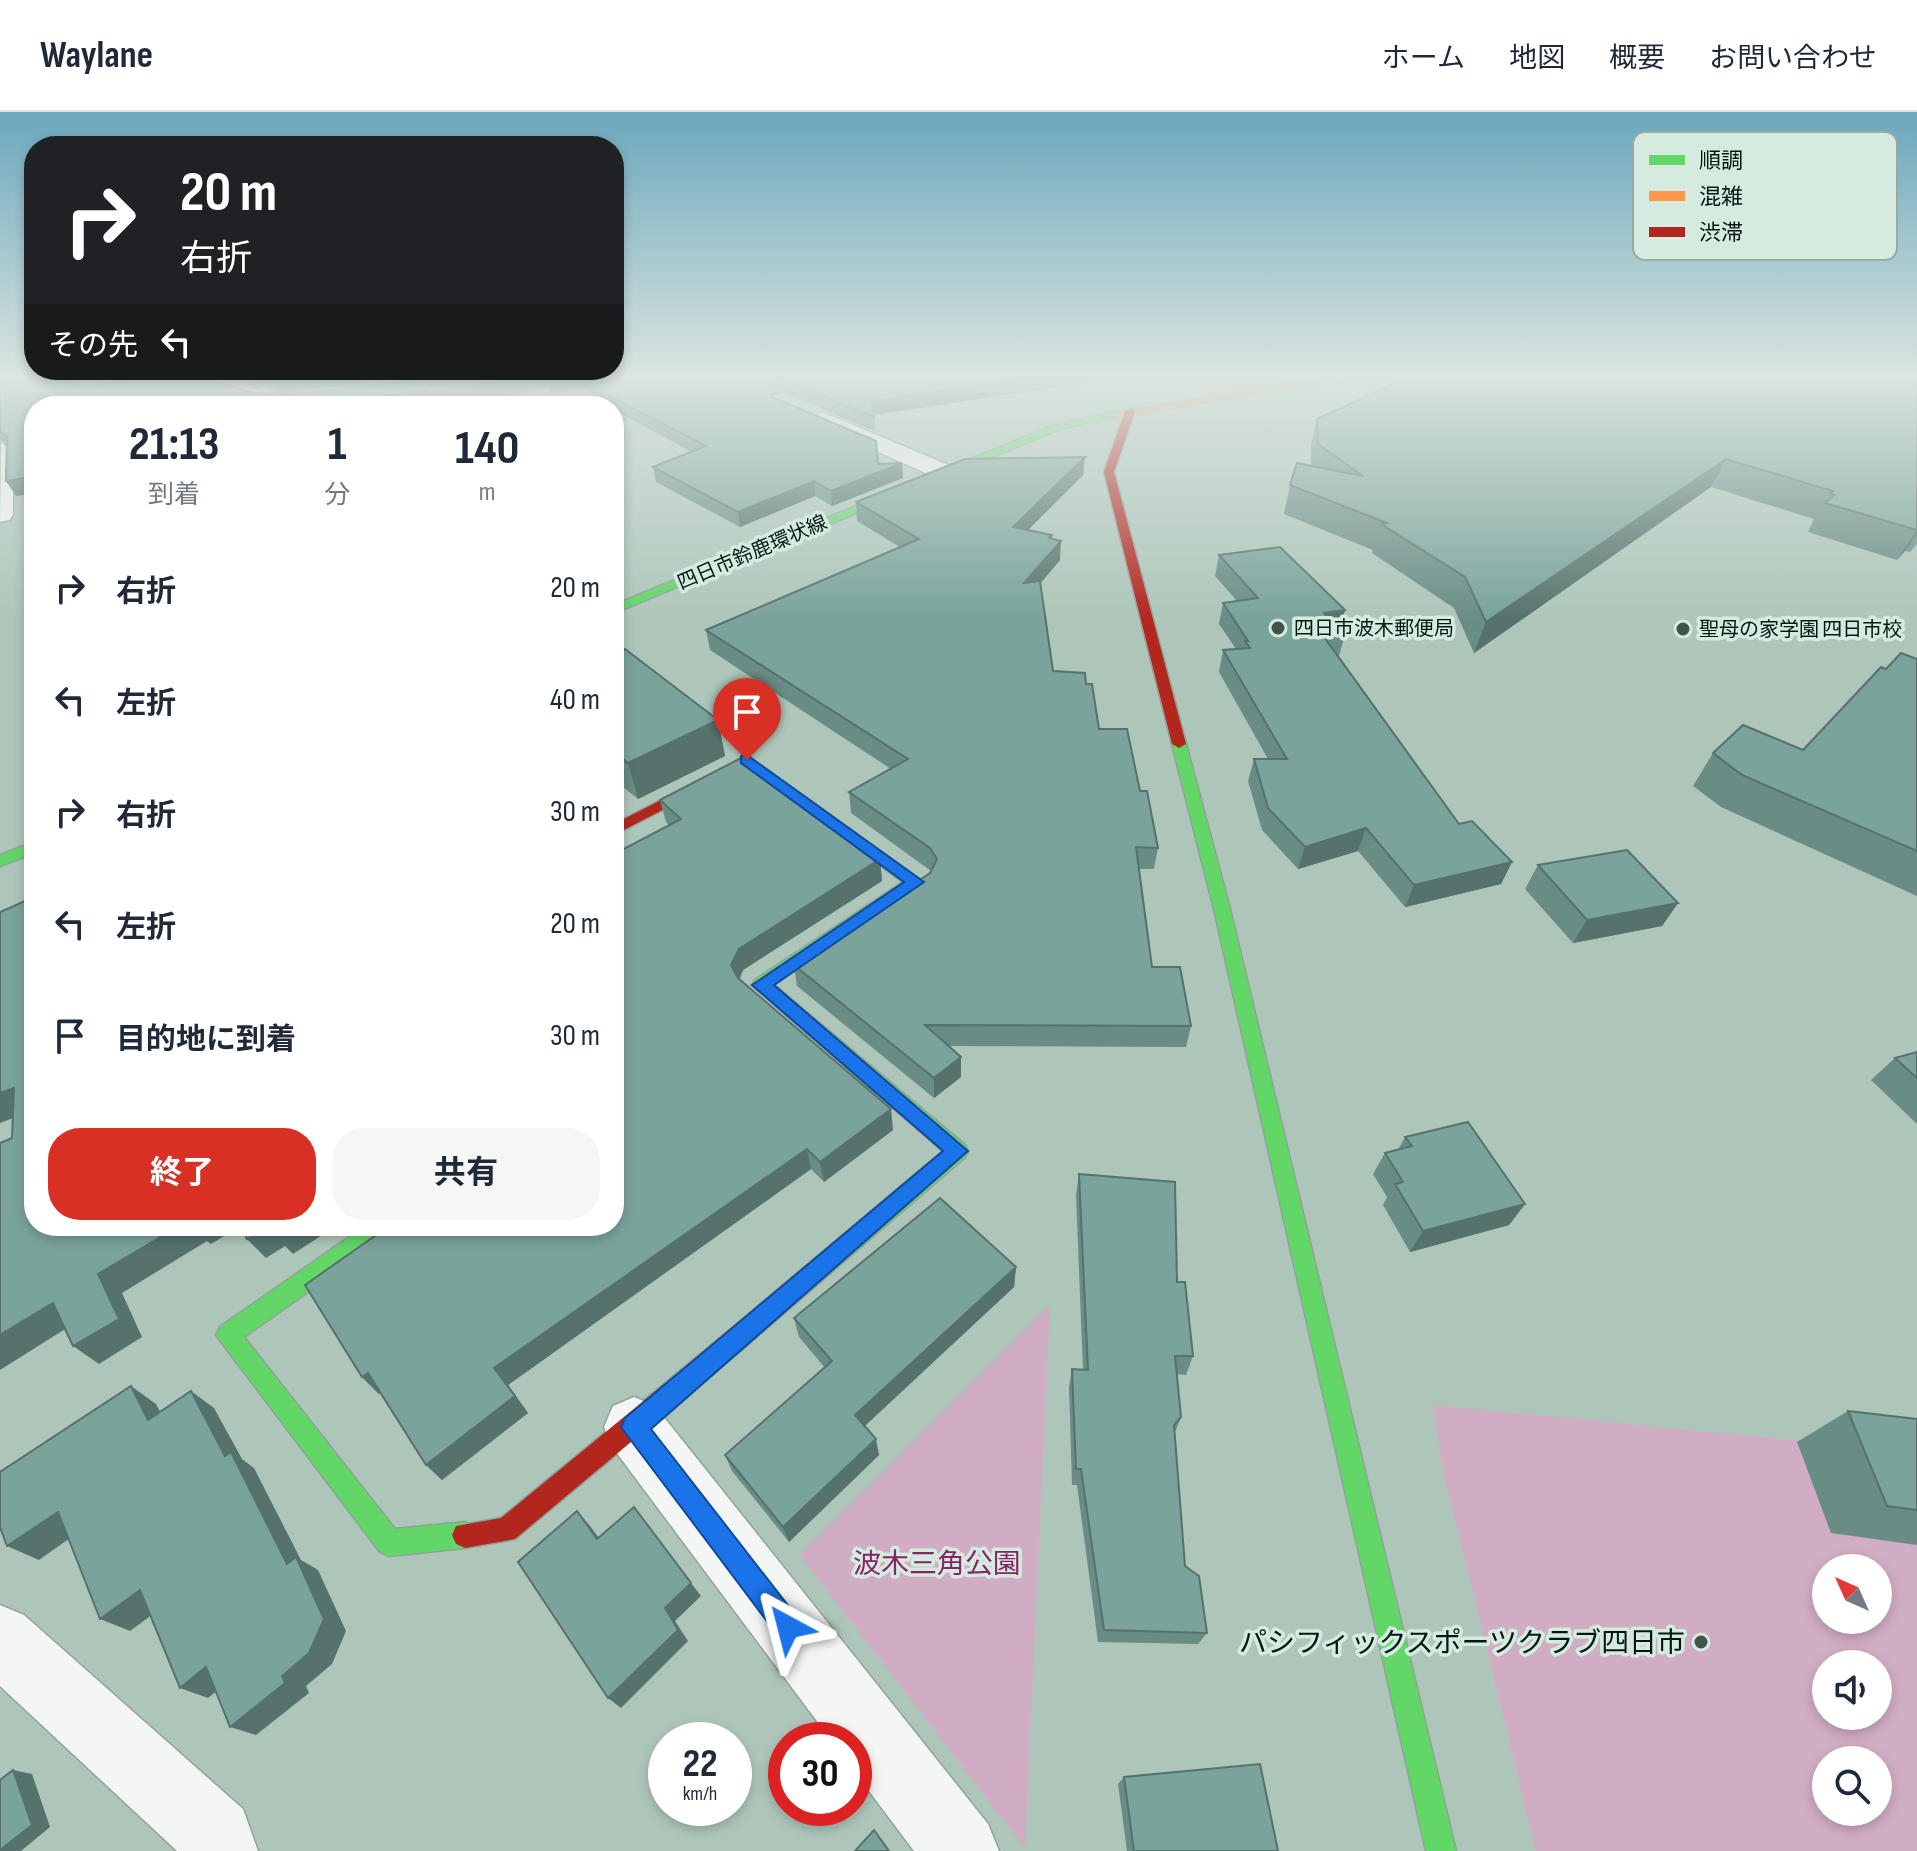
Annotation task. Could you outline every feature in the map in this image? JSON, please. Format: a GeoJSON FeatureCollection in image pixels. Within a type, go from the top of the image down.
{"type":"FeatureCollection","features":[{"type":"Feature","properties":{"kind":"street"},"geometry":{"type":"LineString","coordinates":[[8,457],[8,513]]}},
{"type":"Feature","properties":{"kind":"street"},"geometry":{"type":"LineString","coordinates":[[910,457],[944,472]]}},
{"type":"Feature","properties":{"kind":"street","name":"四日市鈴鹿環状線"},"geometry":{"type":"LineString","coordinates":[[624,605],[981,457]]}},
{"type":"Feature","properties":{"kind":"street"},"geometry":{"type":"LineString","coordinates":[[1114,457],[1109,472],[1222,909],[1441,1851]]}},
{"type":"Feature","properties":{"kind":"street"},"geometry":{"type":"LineString","coordinates":[[369,1236],[228,1335],[389,1543],[506,1530],[634,1427],[958,1151],[761,985],[915,882],[747,760],[624,825]]}},
{"type":"Feature","properties":{"kind":"street"},"geometry":{"type":"LineString","coordinates":[[0,861],[24,851]]}},
{"type":"Feature","properties":{"kind":"street"},"geometry":{"type":"LineString","coordinates":[[634,1427],[961,1851]]}},
{"type":"Feature","properties":{"kind":"street"},"geometry":{"type":"LineString","coordinates":[[0,1639],[216,1836],[220,1851]]}},
{"type":"Feature","properties":{"kind":"green space","name":"波木三角公園"},"geometry":{"type":"Polygon","coordinates":[[[1050,1305],[1025,1848],[800,1555],[1050,1305]]]}},
{"type":"Feature","properties":{"kind":"green space","name":"パシフィックスポーツクラブ四日市"},"geometry":{"type":"Polygon","coordinates":[[[1433,1405],[1917,1452],[1917,1851],[1536,1851],[1442,1466],[1433,1405]]]}},
{"type":"Feature","properties":{"kind":"building"},"geometry":{"type":"Polygon","coordinates":[[[7,457],[24,457],[24,478],[6,481],[7,457]]]}},
{"type":"Feature","properties":{"kind":"building"},"geometry":{"type":"Polygon","coordinates":[[[678,457],[877,457],[878,464],[902,463],[831,491],[814,481],[738,512],[653,467],[678,457]]]}},
{"type":"Feature","properties":{"kind":"building"},"geometry":{"type":"Polygon","coordinates":[[[1085,457],[1013,527],[1052,535],[1049,538],[1061,541],[1024,583],[1040,581],[1053,671],[1085,673],[1086,684],[1092,684],[1099,729],[1127,729],[1140,791],[1147,791],[1158,848],[1136,847],[1152,967],[1180,967],[1191,1026],[925,1025],[961,1057],[934,1078],[794,965],[930,873],[937,859],[930,848],[849,792],[908,759],[706,630],[919,539],[856,502],[965,459],[1085,457]]]}},
{"type":"Feature","properties":{"kind":"building"},"geometry":{"type":"Polygon","coordinates":[[[1336,457],[1917,457],[1917,530],[1825,503],[1834,495],[1830,493],[1833,491],[1726,459],[1486,622],[1465,577],[1381,524],[1387,523],[1290,485],[1297,463],[1363,476],[1336,457]]]}},
{"type":"Feature","properties":{"kind":"building"},"geometry":{"type":"Polygon","coordinates":[[[1280,547],[1345,610],[1324,613],[1345,635],[1324,637],[1459,824],[1472,821],[1512,862],[1414,885],[1366,828],[1305,847],[1268,808],[1254,759],[1287,759],[1223,650],[1250,648],[1223,603],[1258,598],[1219,555],[1280,547]]]}},
{"type":"Feature","properties":{"kind":"building"},"geometry":{"type":"Polygon","coordinates":[[[624,649],[718,720],[628,763],[624,760],[624,649]]]}},
{"type":"Feature","properties":{"kind":"building"},"geometry":{"type":"Polygon","coordinates":[[[1901,653],[1917,659],[1917,851],[1742,775],[1713,753],[1743,725],[1803,750],[1881,667],[1886,669],[1901,653]]]}},
{"type":"Feature","properties":{"kind":"building"},"geometry":{"type":"Polygon","coordinates":[[[741,758],[880,859],[739,949],[731,965],[738,978],[891,1109],[820,1162],[807,1149],[494,1368],[515,1396],[426,1465],[368,1373],[362,1377],[305,1285],[375,1236],[624,1236],[624,849],[681,819],[660,800],[741,758]]]}},
{"type":"Feature","properties":{"kind":"building"},"geometry":{"type":"Polygon","coordinates":[[[1627,850],[1678,903],[1587,920],[1538,865],[1627,850]]]}},
{"type":"Feature","properties":{"kind":"building"},"geometry":{"type":"Polygon","coordinates":[[[24,901],[24,1236],[162,1236],[98,1274],[119,1319],[73,1346],[53,1303],[0,1335],[0,1143],[12,1138],[14,1088],[0,1093],[0,912],[24,901]]]}},
{"type":"Feature","properties":{"kind":"building"},"geometry":{"type":"Polygon","coordinates":[[[1917,1052],[1917,1078],[1895,1058],[1917,1052]]]}},
{"type":"Feature","properties":{"kind":"building"},"geometry":{"type":"Polygon","coordinates":[[[1468,1122],[1525,1204],[1423,1231],[1395,1184],[1403,1182],[1385,1153],[1412,1146],[1405,1137],[1468,1122]]]}},
{"type":"Feature","properties":{"kind":"building"},"geometry":{"type":"Polygon","coordinates":[[[1079,1174],[1175,1182],[1177,1282],[1185,1282],[1193,1356],[1175,1356],[1181,1417],[1174,1425],[1185,1566],[1199,1576],[1207,1633],[1104,1630],[1081,1469],[1076,1469],[1072,1369],[1088,1370],[1079,1174]]]}},
{"type":"Feature","properties":{"kind":"building"},"geometry":{"type":"Polygon","coordinates":[[[940,1198],[1016,1267],[855,1415],[876,1439],[783,1527],[725,1455],[832,1361],[794,1318],[940,1198]]]}},
{"type":"Feature","properties":{"kind":"building"},"geometry":{"type":"Polygon","coordinates":[[[131,1386],[148,1420],[191,1391],[225,1456],[231,1452],[287,1564],[296,1557],[324,1619],[309,1653],[282,1676],[285,1683],[230,1727],[206,1667],[180,1688],[140,1590],[100,1619],[58,1512],[7,1546],[0,1527],[0,1472],[131,1386]]]}},
{"type":"Feature","properties":{"kind":"building"},"geometry":{"type":"Polygon","coordinates":[[[1848,1411],[1917,1419],[1917,1510],[1887,1506],[1848,1411]]]}},
{"type":"Feature","properties":{"kind":"building"},"geometry":{"type":"Polygon","coordinates":[[[634,1507],[691,1583],[665,1608],[678,1630],[608,1698],[518,1562],[577,1511],[597,1539],[634,1507]]]}},
{"type":"Feature","properties":{"kind":"building"},"geometry":{"type":"Polygon","coordinates":[[[1260,1764],[1278,1851],[1134,1851],[1124,1777],[1260,1764]]]}},
{"type":"Feature","properties":{"kind":"building"},"geometry":{"type":"Polygon","coordinates":[[[13,1770],[32,1825],[0,1850],[0,1780],[13,1770]]]}},
{"type":"Feature","properties":{"kind":"building"},"geometry":{"type":"Polygon","coordinates":[[[874,1830],[889,1851],[855,1851],[874,1830]]]}},
{"type":"Feature","properties":{"kind":"traffic: fast"},"geometry":{"type":"LineString","coordinates":[[624,605],[984,457]]}},
{"type":"Feature","properties":{"kind":"traffic: fast"},"geometry":{"type":"LineString","coordinates":[[1179,744],[1222,909],[1441,1851]]}},
{"type":"Feature","properties":{"kind":"traffic: fast"},"geometry":{"type":"LineString","coordinates":[[708,781],[747,760],[915,882],[761,985],[958,1151],[739,1337]]}},
{"type":"Feature","properties":{"kind":"traffic: fast"},"geometry":{"type":"LineString","coordinates":[[0,861],[24,851]]}},
{"type":"Feature","properties":{"kind":"traffic: fast"},"geometry":{"type":"LineString","coordinates":[[369,1236],[228,1335],[389,1543],[465,1535]]}},
{"type":"Feature","properties":{"kind":"traffic: jam"},"geometry":{"type":"LineString","coordinates":[[1114,457],[1109,472],[1179,744]]}},
{"type":"Feature","properties":{"kind":"traffic: jam"},"geometry":{"type":"LineString","coordinates":[[624,825],[708,781]]}},
{"type":"Feature","properties":{"kind":"traffic: jam"},"geometry":{"type":"LineString","coordinates":[[465,1535],[506,1530],[739,1337]]}},
{"type":"Feature","properties":{"kind":"place","name":"四日市波木郵便局"},"geometry":{"type":"Point","coordinates":[1278,628]}},
{"type":"Feature","properties":{"kind":"place","name":"聖母の家学園 四日市校"},"geometry":{"type":"Point","coordinates":[1683,629]}},
{"type":"Feature","properties":{"kind":"place","name":"パシフィックスポーツクラブ四日市"},"geometry":{"type":"Point","coordinates":[1701,1642]}},
{"type":"Feature","properties":{"kind":"route"},"geometry":{"type":"LineString","coordinates":[[747,760],[915,882],[761,985],[958,1151],[634,1427],[788,1627]]}}]}
